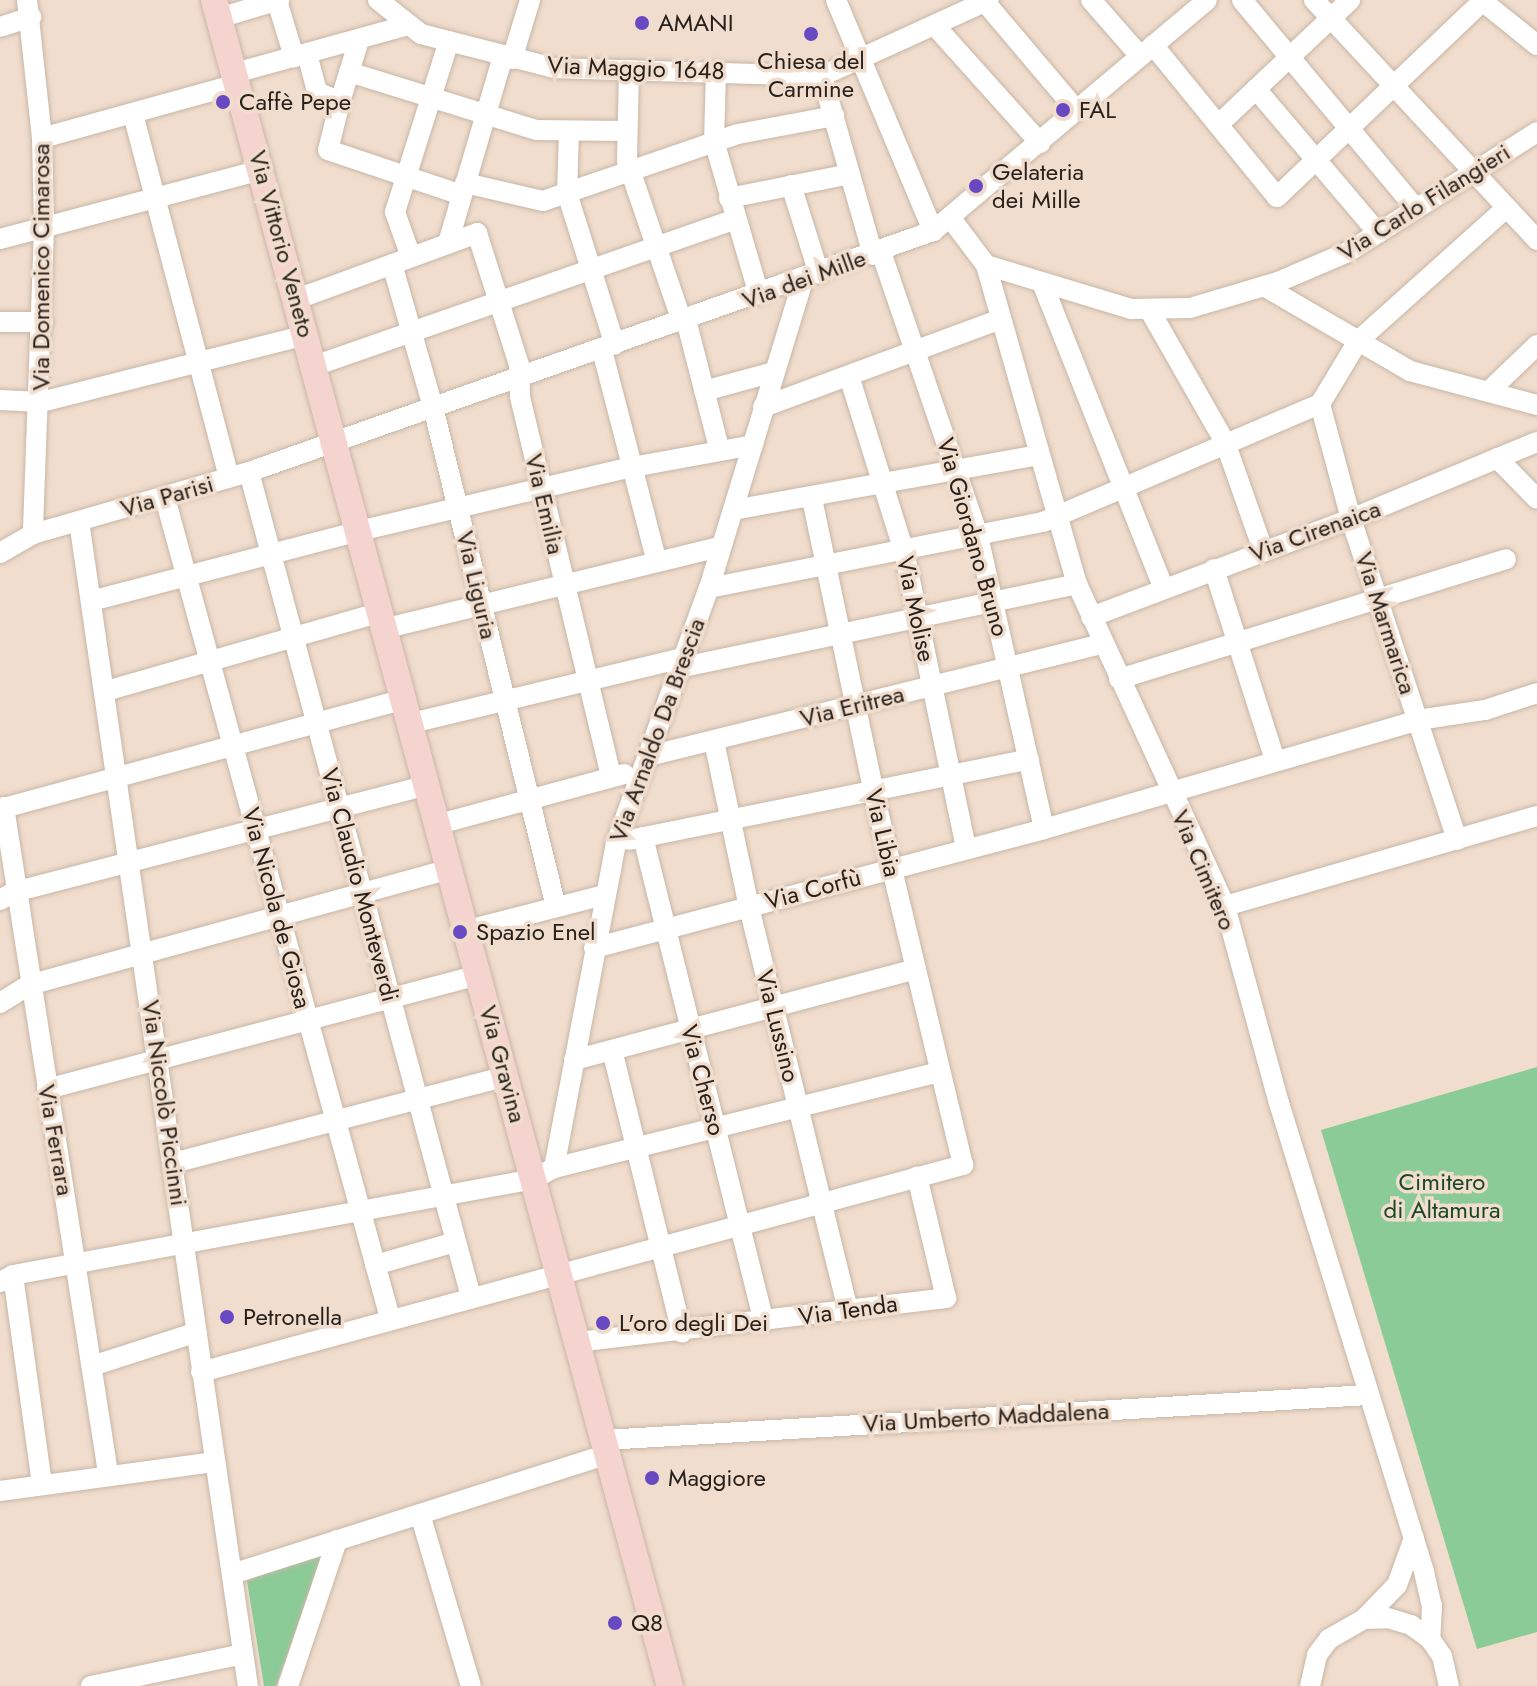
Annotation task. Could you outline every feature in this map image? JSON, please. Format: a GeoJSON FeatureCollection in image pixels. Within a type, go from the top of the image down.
{"type":"FeatureCollection","features":[{"type":"Feature","properties":{"kind":"main road","name":"Via Vittorio Veneto"},"geometry":{"type":"LineString","coordinates":[[217,9],[335,442]]}},
{"type":"Feature","properties":{"kind":"main road","name":"Via Gravina"},"geometry":{"type":"LineString","coordinates":[[335,442],[506,1076],[544,1174],[559,1273],[670,1686]]}},
{"type":"Feature","properties":{"kind":"street"},"geometry":{"type":"LineString","coordinates":[[217,9],[278,0],[317,92],[340,102]]}},
{"type":"Feature","properties":{"kind":"street","name":"Via Maggio 1648"},"geometry":{"type":"LineString","coordinates":[[378,0],[405,26],[507,58],[554,68],[822,76],[936,27],[987,1]]}},
{"type":"Feature","properties":{"kind":"street"},"geometry":{"type":"LineString","coordinates":[[297,299],[448,243],[486,113],[530,0]]}},
{"type":"Feature","properties":{"kind":"street"},"geometry":{"type":"LineString","coordinates":[[836,0],[864,59],[933,231]]}},
{"type":"Feature","properties":{"kind":"street"},"geometry":{"type":"LineString","coordinates":[[1091,0],[1147,50],[1218,125],[1277,197],[1481,1],[1537,45]]}},
{"type":"Feature","properties":{"kind":"street","name":"Via dei Mille"},"geometry":{"type":"LineString","coordinates":[[335,442],[520,380],[933,231],[952,220],[1207,0]]}},
{"type":"Feature","properties":{"kind":"street"},"geometry":{"type":"LineString","coordinates":[[1242,0],[1416,209]]}},
{"type":"Feature","properties":{"kind":"street"},"geometry":{"type":"LineString","coordinates":[[1314,0],[1537,240]]}},
{"type":"Feature","properties":{"kind":"street"},"geometry":{"type":"LineString","coordinates":[[1218,125],[1350,0]]}},
{"type":"Feature","properties":{"kind":"street"},"geometry":{"type":"LineString","coordinates":[[987,1],[1077,111]]}},
{"type":"Feature","properties":{"kind":"street"},"geometry":{"type":"LineString","coordinates":[[0,27],[29,9]]}},
{"type":"Feature","properties":{"kind":"street","name":"Via Domenico Cimarosa"},"geometry":{"type":"LineString","coordinates":[[29,9],[42,138],[44,229],[41,402],[33,534]]}},
{"type":"Feature","properties":{"kind":"street"},"geometry":{"type":"LineString","coordinates":[[42,138],[133,114],[301,55],[405,26]]}},
{"type":"Feature","properties":{"kind":"street"},"geometry":{"type":"LineString","coordinates":[[936,27],[1040,143]]}},
{"type":"Feature","properties":{"kind":"street"},"geometry":{"type":"LineString","coordinates":[[359,40],[328,150],[405,176],[535,202],[714,141],[834,116]]}},
{"type":"Feature","properties":{"kind":"street","name":"Via Liguria"},"geometry":{"type":"LineString","coordinates":[[449,41],[395,212],[401,261],[412,332],[459,509],[503,700],[556,907]]}},
{"type":"Feature","properties":{"kind":"street"},"geometry":{"type":"LineString","coordinates":[[629,70],[626,131],[630,170],[684,321],[720,451]]}},
{"type":"Feature","properties":{"kind":"street"},"geometry":{"type":"LineString","coordinates":[[716,71],[714,141],[759,295]]}},
{"type":"Feature","properties":{"kind":"street"},"geometry":{"type":"LineString","coordinates":[[349,72],[536,130],[626,131]]}},
{"type":"Feature","properties":{"kind":"street","name":"Via Giordano Bruno"},"geometry":{"type":"LineString","coordinates":[[822,76],[850,174],[957,469],[978,536],[1044,829]]}},
{"type":"Feature","properties":{"kind":"street"},"geometry":{"type":"LineString","coordinates":[[1256,89],[1378,233]]}},
{"type":"Feature","properties":{"kind":"street"},"geometry":{"type":"LineString","coordinates":[[133,114],[229,478]]}},
{"type":"Feature","properties":{"kind":"street"},"geometry":{"type":"LineString","coordinates":[[569,131],[567,193],[590,269],[632,467],[657,562]]}},
{"type":"Feature","properties":{"kind":"street","name":"Via Carlo Filangieri"},"geometry":{"type":"LineString","coordinates":[[986,265],[1043,285],[1149,309],[1190,308],[1264,286],[1348,252],[1537,132]]}},
{"type":"Feature","properties":{"kind":"street"},"geometry":{"type":"LineString","coordinates":[[0,239],[262,170]]}},
{"type":"Feature","properties":{"kind":"street"},"geometry":{"type":"LineString","coordinates":[[729,198],[850,174]]}},
{"type":"Feature","properties":{"kind":"street"},"geometry":{"type":"LineString","coordinates":[[791,185],[811,277]]}},
{"type":"Feature","properties":{"kind":"street"},"geometry":{"type":"LineString","coordinates":[[709,588],[1043,522],[1054,513],[1320,404],[1358,341],[1506,208]]}},
{"type":"Feature","properties":{"kind":"street"},"geometry":{"type":"LineString","coordinates":[[314,366],[735,219]]}},
{"type":"Feature","properties":{"kind":"street","name":"Via Cimitero"},"geometry":{"type":"LineString","coordinates":[[952,220],[986,265],[1054,513],[1077,584],[1225,906],[1368,1395],[1414,1538],[1432,1606],[1430,1639]]}},
{"type":"Feature","properties":{"kind":"street","name":"Via Emilia"},"geometry":{"type":"LineString","coordinates":[[448,243],[477,233],[499,301],[611,777]]}},
{"type":"Feature","properties":{"kind":"street","name":"Via Arnaldo Da Brescia"},"geometry":{"type":"LineString","coordinates":[[544,1174],[574,1060],[616,843],[709,588],[774,372],[811,277]]}},
{"type":"Feature","properties":{"kind":"street"},"geometry":{"type":"LineString","coordinates":[[1043,285],[1049,310],[1124,485],[1164,589]]}},
{"type":"Feature","properties":{"kind":"street"},"geometry":{"type":"LineString","coordinates":[[1264,286],[1410,371],[1537,405]]}},
{"type":"Feature","properties":{"kind":"street"},"geometry":{"type":"LineString","coordinates":[[1149,309],[1225,442],[1263,550]]}},
{"type":"Feature","properties":{"kind":"street"},"geometry":{"type":"LineString","coordinates":[[763,407],[1001,319]]}},
{"type":"Feature","properties":{"kind":"street"},"geometry":{"type":"LineString","coordinates":[[0,322],[43,322]]}},
{"type":"Feature","properties":{"kind":"street"},"geometry":{"type":"LineString","coordinates":[[0,400],[41,402],[306,335]]}},
{"type":"Feature","properties":{"kind":"street"},"geometry":{"type":"LineString","coordinates":[[1488,392],[1537,345]]}},
{"type":"Feature","properties":{"kind":"street"},"geometry":{"type":"LineString","coordinates":[[704,391],[774,372]]}},
{"type":"Feature","properties":{"kind":"street","name":"Via Molise"},"geometry":{"type":"LineString","coordinates":[[849,376],[886,484],[904,551],[966,847]]}},
{"type":"Feature","properties":{"kind":"street","name":"Via Marmarica"},"geometry":{"type":"LineString","coordinates":[[1320,404],[1351,519],[1457,840]]}},
{"type":"Feature","properties":{"kind":"street","name":"Via Parisi"},"geometry":{"type":"LineString","coordinates":[[0,553],[33,534],[165,498],[335,442]]}},
{"type":"Feature","properties":{"kind":"street","name":"Via Cirenaica"},"geometry":{"type":"LineString","coordinates":[[1091,617],[1351,519],[1537,442]]}},
{"type":"Feature","properties":{"kind":"street"},"geometry":{"type":"LineString","coordinates":[[91,601],[359,531],[632,467],[753,445]]}},
{"type":"Feature","properties":{"kind":"street"},"geometry":{"type":"LineString","coordinates":[[733,510],[812,500],[1038,455]]}},
{"type":"Feature","properties":{"kind":"street"},"geometry":{"type":"LineString","coordinates":[[1497,458],[1537,499]]}},
{"type":"Feature","properties":{"kind":"street","name":"Via Claudio Monteverdi"},"geometry":{"type":"LineString","coordinates":[[249,472],[471,1297]]}},
{"type":"Feature","properties":{"kind":"street","name":"Via Nicola de Giosa"},"geometry":{"type":"LineString","coordinates":[[165,498],[390,1318]]}},
{"type":"Feature","properties":{"kind":"street","name":"Via Libia"},"geometry":{"type":"LineString","coordinates":[[812,500],[854,706],[963,1165],[917,1176]]}},
{"type":"Feature","properties":{"kind":"street","name":"Via Niccolò Piccinni"},"geometry":{"type":"LineString","coordinates":[[79,521],[119,777],[201,1372],[248,1686]]}},
{"type":"Feature","properties":{"kind":"street"},"geometry":{"type":"LineString","coordinates":[[106,691],[292,637],[482,605],[720,547]]}},
{"type":"Feature","properties":{"kind":"street"},"geometry":{"type":"LineString","coordinates":[[1119,679],[1506,559]]}},
{"type":"Feature","properties":{"kind":"street"},"geometry":{"type":"LineString","coordinates":[[1214,569],[1275,760]]}},
{"type":"Feature","properties":{"kind":"street"},"geometry":{"type":"LineString","coordinates":[[2,808],[318,723],[503,700],[588,680],[841,635],[1077,584]]}},
{"type":"Feature","properties":{"kind":"street","name":"Via Eritrea"},"geometry":{"type":"LineString","coordinates":[[439,824],[611,777],[646,762],[714,741],[1102,644]]}},
{"type":"Feature","properties":{"kind":"street","name":"Via Corfù"},"geometry":{"type":"LineString","coordinates":[[594,948],[664,932],[966,847],[1044,829],[1418,720],[1485,710],[1537,693]]}},
{"type":"Feature","properties":{"kind":"street","name":"Via Lussino"},"geometry":{"type":"LineString","coordinates":[[714,741],[749,907],[848,1309]]}},
{"type":"Feature","properties":{"kind":"street"},"geometry":{"type":"LineString","coordinates":[[616,843],[874,793],[1029,759]]}},
{"type":"Feature","properties":{"kind":"street"},"geometry":{"type":"LineString","coordinates":[[7,896],[428,785]]}},
{"type":"Feature","properties":{"kind":"street","name":"Via Ferrara"},"geometry":{"type":"LineString","coordinates":[[2,808],[7,896],[29,985],[77,1265],[108,1473]]}},
{"type":"Feature","properties":{"kind":"street"},"geometry":{"type":"LineString","coordinates":[[1225,906],[1537,816]]}},
{"type":"Feature","properties":{"kind":"street","name":"Via Cherso"},"geometry":{"type":"LineString","coordinates":[[643,837],[664,932],[764,1322]]}},
{"type":"Feature","properties":{"kind":"street"},"geometry":{"type":"LineString","coordinates":[[0,1003],[29,985],[280,913],[451,869]]}},
{"type":"Feature","properties":{"kind":"street"},"geometry":{"type":"LineString","coordinates":[[468,930],[604,895]]}},
{"type":"Feature","properties":{"kind":"street"},"geometry":{"type":"LineString","coordinates":[[574,1060],[916,969]]}},
{"type":"Feature","properties":{"kind":"street"},"geometry":{"type":"LineString","coordinates":[[47,1089],[479,975]]}},
{"type":"Feature","properties":{"kind":"street"},"geometry":{"type":"LineString","coordinates":[[612,1050],[682,1332]]}},
{"type":"Feature","properties":{"kind":"street"},"geometry":{"type":"LineString","coordinates":[[42,1483],[4,1274],[186,1246],[444,1196],[544,1174],[636,1147],[940,1072]]}},
{"type":"Feature","properties":{"kind":"street"},"geometry":{"type":"LineString","coordinates":[[173,1163],[506,1076]]}},
{"type":"Feature","properties":{"kind":"street"},"geometry":{"type":"LineString","coordinates":[[201,1372],[917,1176]]}},
{"type":"Feature","properties":{"kind":"street","name":"Via Tenda"},"geometry":{"type":"LineString","coordinates":[[578,1342],[682,1332],[946,1298],[917,1176]]}},
{"type":"Feature","properties":{"kind":"street"},"geometry":{"type":"LineString","coordinates":[[375,1265],[456,1242]]}},
{"type":"Feature","properties":{"kind":"street"},"geometry":{"type":"LineString","coordinates":[[92,1366],[197,1332]]}},
{"type":"Feature","properties":{"kind":"street","name":"Via Umberto Maddalena"},"geometry":{"type":"LineString","coordinates":[[232,1574],[420,1514],[606,1447],[1368,1395]]}},
{"type":"Feature","properties":{"kind":"street"},"geometry":{"type":"LineString","coordinates":[[0,1491],[108,1473],[215,1462]]}},
{"type":"Feature","properties":{"kind":"street"},"geometry":{"type":"LineString","coordinates":[[420,1514],[471,1686]]}},
{"type":"Feature","properties":{"kind":"street"},"geometry":{"type":"LineString","coordinates":[[1310,1686],[1317,1655],[1329,1639],[1364,1619],[1397,1585],[1414,1538]]}},
{"type":"Feature","properties":{"kind":"street"},"geometry":{"type":"LineString","coordinates":[[288,1686],[337,1540]]}},
{"type":"Feature","properties":{"kind":"street"},"geometry":{"type":"LineString","coordinates":[[1364,1619],[1388,1618],[1430,1639],[1442,1656],[1449,1686]]}},
{"type":"Feature","properties":{"kind":"street"},"geometry":{"type":"LineString","coordinates":[[91,1686],[243,1654]]}},
{"type":"Feature","properties":{"kind":"green space","name":"Cimitero di Altamura"},"geometry":{"type":"Polygon","coordinates":[[[1537,1067],[1537,1632],[1477,1649],[1321,1130],[1537,1067]]]}},
{"type":"Feature","properties":{"kind":"green space"},"geometry":{"type":"Polygon","coordinates":[[[324,1552],[276,1686],[264,1686],[247,1581],[324,1552]]]}},
{"type":"Feature","properties":{"kind":"place","name":"AMANI"},"geometry":{"type":"Point","coordinates":[642,23]}},
{"type":"Feature","properties":{"kind":"place","name":"Chiesa del Carmine"},"geometry":{"type":"Point","coordinates":[811,34]}},
{"type":"Feature","properties":{"kind":"place","name":"Caffè Pepe"},"geometry":{"type":"Point","coordinates":[223,102]}},
{"type":"Feature","properties":{"kind":"place","name":"FAL"},"geometry":{"type":"Point","coordinates":[1063,110]}},
{"type":"Feature","properties":{"kind":"place","name":"Gelateria dei Mille"},"geometry":{"type":"Point","coordinates":[976,186]}},
{"type":"Feature","properties":{"kind":"place","name":"Spazio Enel"},"geometry":{"type":"Point","coordinates":[460,932]}},
{"type":"Feature","properties":{"kind":"place","name":"Petronella"},"geometry":{"type":"Point","coordinates":[227,1317]}},
{"type":"Feature","properties":{"kind":"place","name":"L'oro degli Dei"},"geometry":{"type":"Point","coordinates":[603,1323]}},
{"type":"Feature","properties":{"kind":"place","name":"Maggiore"},"geometry":{"type":"Point","coordinates":[652,1478]}},
{"type":"Feature","properties":{"kind":"place","name":"Q8"},"geometry":{"type":"Point","coordinates":[615,1623]}}]}
